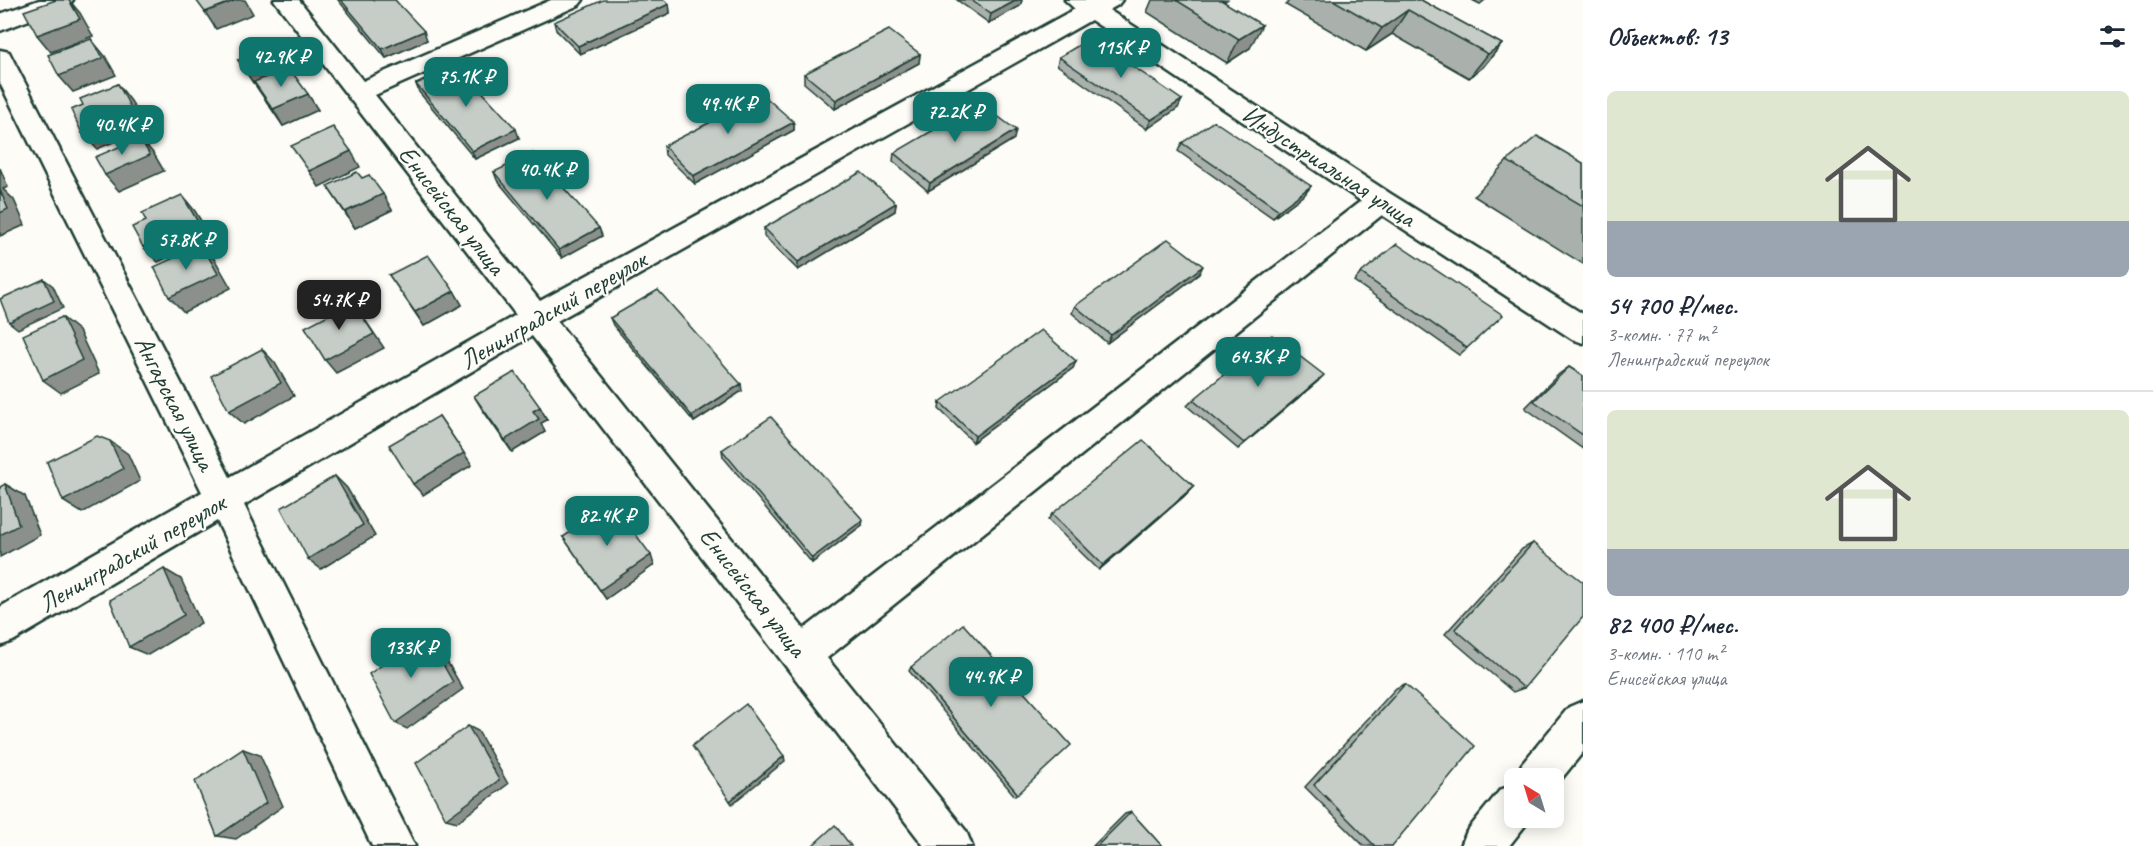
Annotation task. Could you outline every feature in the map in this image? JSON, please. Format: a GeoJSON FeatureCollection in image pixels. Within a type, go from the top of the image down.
{"type":"FeatureCollection","features":[{"type":"Feature","properties":{"kind":"street"},"geometry":{"type":"LineString","coordinates":[[0,23],[61,0]]}},
{"type":"Feature","properties":{"kind":"street","name":"Енисейская улица"},"geometry":{"type":"LineString","coordinates":[[286,0],[951,846]]}},
{"type":"Feature","properties":{"kind":"street"},"geometry":{"type":"LineString","coordinates":[[360,92],[571,0]]}},
{"type":"Feature","properties":{"kind":"street","name":"Индустриальная улица"},"geometry":{"type":"LineString","coordinates":[[1093,3],[1381,201],[1583,330]]}},
{"type":"Feature","properties":{"kind":"street","name":"Ленинградский переулок"},"geometry":{"type":"LineString","coordinates":[[0,628],[536,318],[1093,3]]}},
{"type":"Feature","properties":{"kind":"street","name":"Ангарская улица"},"geometry":{"type":"LineString","coordinates":[[0,58],[224,500],[394,846]]}},
{"type":"Feature","properties":{"kind":"street"},"geometry":{"type":"LineString","coordinates":[[802,654],[1381,201]]}},
{"type":"Feature","properties":{"kind":"street"},"geometry":{"type":"LineString","coordinates":[[1544,768],[1583,721]]}},
{"type":"Feature","properties":{"kind":"street"},"geometry":{"type":"LineString","coordinates":[[1482,846],[1504,819]]}},
{"type":"Feature","properties":{"kind":"building"},"geometry":{"type":"Polygon","coordinates":[[[56,0],[69,0],[80,19],[37,35],[24,11],[56,0]]]}},
{"type":"Feature","properties":{"kind":"building"},"geometry":{"type":"Polygon","coordinates":[[[196,0],[236,0],[205,12],[196,0]]]}},
{"type":"Feature","properties":{"kind":"building"},"geometry":{"type":"Polygon","coordinates":[[[341,0],[395,0],[424,31],[382,49],[341,0]]]}},
{"type":"Feature","properties":{"kind":"building"},"geometry":{"type":"Polygon","coordinates":[[[603,0],[664,0],[669,4],[578,46],[554,22],[603,0]]]}},
{"type":"Feature","properties":{"kind":"building"},"geometry":{"type":"Polygon","coordinates":[[[971,0],[1017,0],[991,14],[971,0]]]}},
{"type":"Feature","properties":{"kind":"building"},"geometry":{"type":"Polygon","coordinates":[[[1176,0],[1221,0],[1262,25],[1239,39],[1176,0]]]}},
{"type":"Feature","properties":{"kind":"building"},"geometry":{"type":"Polygon","coordinates":[[[1333,0],[1421,0],[1502,44],[1488,54],[1408,10],[1382,28],[1333,0]]]}},
{"type":"Feature","properties":{"kind":"building"},"geometry":{"type":"Polygon","coordinates":[[[889,30],[920,54],[836,100],[804,74],[889,30]]]}},
{"type":"Feature","properties":{"kind":"building"},"geometry":{"type":"Polygon","coordinates":[[[1091,38],[1182,100],[1151,120],[1059,57],[1091,38]]]}},
{"type":"Feature","properties":{"kind":"building"},"geometry":{"type":"Polygon","coordinates":[[[91,39],[103,58],[59,76],[48,55],[91,39]]]}},
{"type":"Feature","properties":{"kind":"building"},"geometry":{"type":"Polygon","coordinates":[[[272,46],[282,60],[248,75],[238,60],[272,46]]]}},
{"type":"Feature","properties":{"kind":"building"},"geometry":{"type":"Polygon","coordinates":[[[458,65],[516,129],[472,151],[416,84],[458,65]]]}},
{"type":"Feature","properties":{"kind":"building"},"geometry":{"type":"Polygon","coordinates":[[[289,68],[308,94],[273,109],[254,82],[289,68]]]}},
{"type":"Feature","properties":{"kind":"building"},"geometry":{"type":"Polygon","coordinates":[[[118,84],[133,112],[82,133],[71,110],[83,105],[80,99],[118,84]]]}},
{"type":"Feature","properties":{"kind":"building"},"geometry":{"type":"Polygon","coordinates":[[[763,95],[794,122],[693,176],[664,146],[763,95]]]}},
{"type":"Feature","properties":{"kind":"building"},"geometry":{"type":"Polygon","coordinates":[[[980,103],[1016,130],[930,183],[894,153],[980,103]]]}},
{"type":"Feature","properties":{"kind":"building"},"geometry":{"type":"Polygon","coordinates":[[[1214,121],[1311,186],[1279,210],[1182,143],[1214,121]]]}},
{"type":"Feature","properties":{"kind":"building"},"geometry":{"type":"Polygon","coordinates":[[[333,127],[351,151],[309,171],[291,146],[333,127]]]}},
{"type":"Feature","properties":{"kind":"building"},"geometry":{"type":"Polygon","coordinates":[[[1537,136],[1583,163],[1583,206],[1507,161],[1537,136]]]}},
{"type":"Feature","properties":{"kind":"building"},"geometry":{"type":"Polygon","coordinates":[[[140,138],[150,155],[105,175],[95,157],[140,138]]]}},
{"type":"Feature","properties":{"kind":"building"},"geometry":{"type":"Polygon","coordinates":[[[533,153],[599,228],[559,250],[494,172],[533,153]]]}},
{"type":"Feature","properties":{"kind":"building"},"geometry":{"type":"Polygon","coordinates":[[[357,172],[362,178],[369,175],[383,194],[345,212],[327,186],[357,172]]]}},
{"type":"Feature","properties":{"kind":"building"},"geometry":{"type":"Polygon","coordinates":[[[861,172],[896,203],[798,262],[764,228],[861,172]]]}},
{"type":"Feature","properties":{"kind":"building"},"geometry":{"type":"Polygon","coordinates":[[[0,190],[8,209],[0,213],[0,190]]]}},
{"type":"Feature","properties":{"kind":"building"},"geometry":{"type":"Polygon","coordinates":[[[182,195],[198,222],[143,247],[132,227],[146,221],[142,213],[182,195]]]}},
{"type":"Feature","properties":{"kind":"building"},"geometry":{"type":"Polygon","coordinates":[[[1168,239],[1203,266],[1111,335],[1075,306],[1168,239]]]}},
{"type":"Feature","properties":{"kind":"building"},"geometry":{"type":"Polygon","coordinates":[[[1397,244],[1503,315],[1467,348],[1361,273],[1397,244]]]}},
{"type":"Feature","properties":{"kind":"building"},"geometry":{"type":"Polygon","coordinates":[[[202,245],[218,274],[169,297],[154,267],[202,245]]]}},
{"type":"Feature","properties":{"kind":"building"},"geometry":{"type":"Polygon","coordinates":[[[428,255],[454,291],[415,312],[389,275],[428,255]]]}},
{"type":"Feature","properties":{"kind":"building"},"geometry":{"type":"Polygon","coordinates":[[[44,279],[54,301],[9,322],[0,299],[44,279]]]}},
{"type":"Feature","properties":{"kind":"building"},"geometry":{"type":"Polygon","coordinates":[[[658,290],[741,384],[692,416],[610,318],[658,290]]]}},
{"type":"Feature","properties":{"kind":"building"},"geometry":{"type":"Polygon","coordinates":[[[353,302],[374,334],[325,360],[305,327],[353,302]]]}},
{"type":"Feature","properties":{"kind":"building"},"geometry":{"type":"Polygon","coordinates":[[[62,317],[82,360],[43,380],[23,335],[62,317]]]}},
{"type":"Feature","properties":{"kind":"building"},"geometry":{"type":"Polygon","coordinates":[[[1041,330],[1076,361],[975,436],[940,402],[1041,330]]]}},
{"type":"Feature","properties":{"kind":"building"},"geometry":{"type":"Polygon","coordinates":[[[1272,335],[1324,375],[1244,443],[1193,400],[1272,335]]]}},
{"type":"Feature","properties":{"kind":"building"},"geometry":{"type":"Polygon","coordinates":[[[262,349],[281,383],[229,411],[211,376],[262,349]]]}},
{"type":"Feature","properties":{"kind":"building"},"geometry":{"type":"Polygon","coordinates":[[[1569,367],[1583,376],[1583,435],[1534,401],[1569,367]]]}},
{"type":"Feature","properties":{"kind":"building"},"geometry":{"type":"Polygon","coordinates":[[[515,372],[540,407],[533,411],[539,419],[505,440],[474,396],[515,372]]]}},
{"type":"Feature","properties":{"kind":"building"},"geometry":{"type":"Polygon","coordinates":[[[439,416],[464,453],[413,484],[389,445],[439,416]]]}},
{"type":"Feature","properties":{"kind":"building"},"geometry":{"type":"Polygon","coordinates":[[[771,417],[863,520],[812,558],[722,450],[771,417]]]}},
{"type":"Feature","properties":{"kind":"building"},"geometry":{"type":"Polygon","coordinates":[[[97,436],[110,441],[123,469],[63,501],[47,462],[97,436]]]}},
{"type":"Feature","properties":{"kind":"building"},"geometry":{"type":"Polygon","coordinates":[[[1143,440],[1194,486],[1103,565],[1052,514],[1143,440]]]}},
{"type":"Feature","properties":{"kind":"building"},"geometry":{"type":"Polygon","coordinates":[[[335,476],[363,525],[308,559],[281,508],[335,476]]]}},
{"type":"Feature","properties":{"kind":"building"},"geometry":{"type":"Polygon","coordinates":[[[5,484],[19,525],[0,535],[0,487],[5,484]]]}},
{"type":"Feature","properties":{"kind":"building"},"geometry":{"type":"Polygon","coordinates":[[[613,504],[651,555],[600,590],[563,537],[613,504]]]}},
{"type":"Feature","properties":{"kind":"building"},"geometry":{"type":"Polygon","coordinates":[[[1533,543],[1583,582],[1583,617],[1524,688],[1455,629],[1533,543]]]}},
{"type":"Feature","properties":{"kind":"building"},"geometry":{"type":"Polygon","coordinates":[[[164,569],[184,615],[129,647],[110,600],[164,569]]]}},
{"type":"Feature","properties":{"kind":"building"},"geometry":{"type":"Polygon","coordinates":[[[963,624],[1071,745],[1018,794],[911,667],[963,624]]]}},
{"type":"Feature","properties":{"kind":"building"},"geometry":{"type":"Polygon","coordinates":[[[426,635],[453,682],[395,723],[369,674],[426,635]]]}},
{"type":"Feature","properties":{"kind":"building"},"geometry":{"type":"Polygon","coordinates":[[[1405,684],[1475,746],[1392,846],[1375,846],[1314,785],[1405,684]]]}},
{"type":"Feature","properties":{"kind":"building"},"geometry":{"type":"Polygon","coordinates":[[[746,704],[784,756],[730,801],[692,746],[746,704]]]}},
{"type":"Feature","properties":{"kind":"building"},"geometry":{"type":"Polygon","coordinates":[[[468,726],[499,780],[446,819],[416,763],[468,726]]]}},
{"type":"Feature","properties":{"kind":"building"},"geometry":{"type":"Polygon","coordinates":[[[243,749],[266,803],[217,836],[195,781],[243,749]]]}},
{"type":"Feature","properties":{"kind":"building"},"geometry":{"type":"Polygon","coordinates":[[[1131,812],[1162,846],[1097,846],[1131,812]]]}},
{"type":"Feature","properties":{"kind":"building"},"geometry":{"type":"Polygon","coordinates":[[[835,825],[851,846],[812,846],[835,825]]]}}]}
